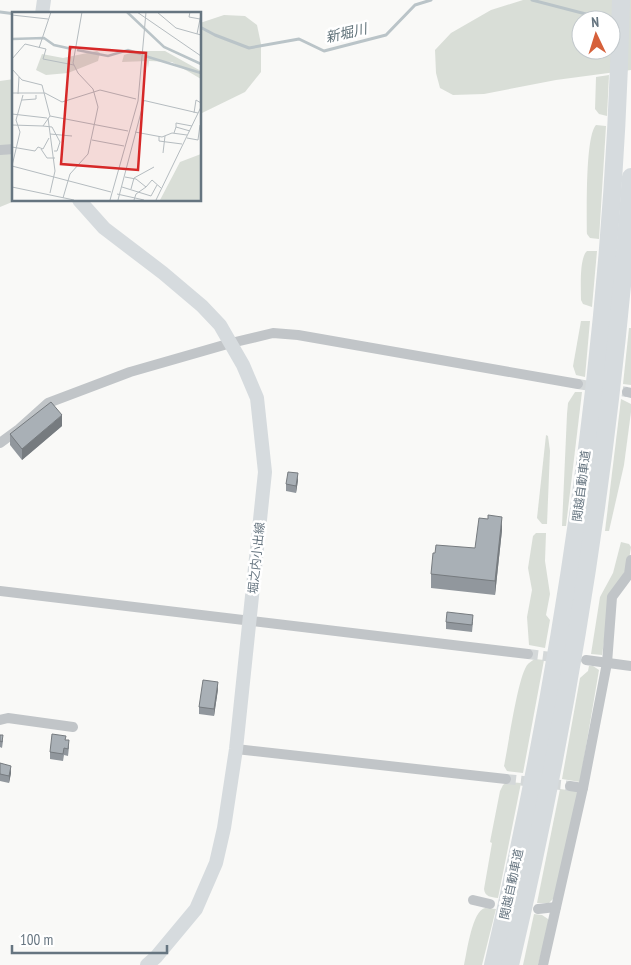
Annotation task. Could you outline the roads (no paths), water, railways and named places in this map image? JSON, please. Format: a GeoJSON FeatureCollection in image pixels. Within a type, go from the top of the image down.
{"type":"FeatureCollection","features":[{"type":"Feature","properties":{"kind":"highway","name":"関越自動車道"},"geometry":{"type":"LineString","coordinates":[[493,965],[549,695],[570,572],[592,401],[610,220],[617,132],[621,0]]}},
{"type":"Feature","properties":{"kind":"highway","name":"関越自動車道"},"geometry":{"type":"LineString","coordinates":[[510,965],[553,763],[587,565],[620,312],[631,178]]}},
{"type":"Feature","properties":{"kind":"main road","name":"堀之内小出線"},"geometry":{"type":"LineString","coordinates":[[79,201],[104,228],[131,247],[202,306],[220,325],[248,375],[257,398],[265,472],[236,749],[224,828],[216,863],[196,909],[156,957],[147,965]]}},
{"type":"Feature","properties":{"kind":"street"},"geometry":{"type":"LineString","coordinates":[[0,443],[48,403],[130,372],[273,332],[578,384]]}},
{"type":"Feature","properties":{"kind":"street"},"geometry":{"type":"LineString","coordinates":[[543,965],[583,788],[607,663],[612,597],[629,574],[631,560]]}},
{"type":"Feature","properties":{"kind":"street"},"geometry":{"type":"LineString","coordinates":[[0,591],[528,654]]}},
{"type":"Feature","properties":{"kind":"street"},"geometry":{"type":"LineString","coordinates":[[586,660],[631,666]]}},
{"type":"Feature","properties":{"kind":"street"},"geometry":{"type":"LineString","coordinates":[[0,720],[8,718],[73,727]]}},
{"type":"Feature","properties":{"kind":"street"},"geometry":{"type":"LineString","coordinates":[[236,749],[506,779]]}},
{"type":"Feature","properties":{"kind":"street"},"geometry":{"type":"LineString","coordinates":[[570,786],[583,788]]}},
{"type":"Feature","properties":{"kind":"street"},"geometry":{"type":"LineString","coordinates":[[473,900],[490,904]]}},
{"type":"Feature","properties":{"kind":"street"},"geometry":{"type":"LineString","coordinates":[[538,909],[556,907]]}},
{"type":"Feature","properties":{"kind":"waterway","name":"新堀川"},"geometry":{"type":"LineString","coordinates":[[201,28],[249,48],[299,39],[324,51],[386,35],[415,5],[431,0]]}},
{"type":"Feature","properties":{"kind":"waterway","name":"新堀川"},"geometry":{"type":"LineString","coordinates":[[532,0],[571,10]]}},
{"type":"Feature","properties":{"kind":"waterway","name":"新堀川"},"geometry":{"type":"LineString","coordinates":[[0,12],[12,14]]}},
{"type":"Feature","properties":{"kind":"tunnel"},"geometry":{"type":"LineString","coordinates":[[578,384],[627,392]]}},
{"type":"Feature","properties":{"kind":"tunnel"},"geometry":{"type":"LineString","coordinates":[[528,654],[560,658]]}},
{"type":"Feature","properties":{"kind":"tunnel"},"geometry":{"type":"LineString","coordinates":[[506,779],[570,786]]}}]}
